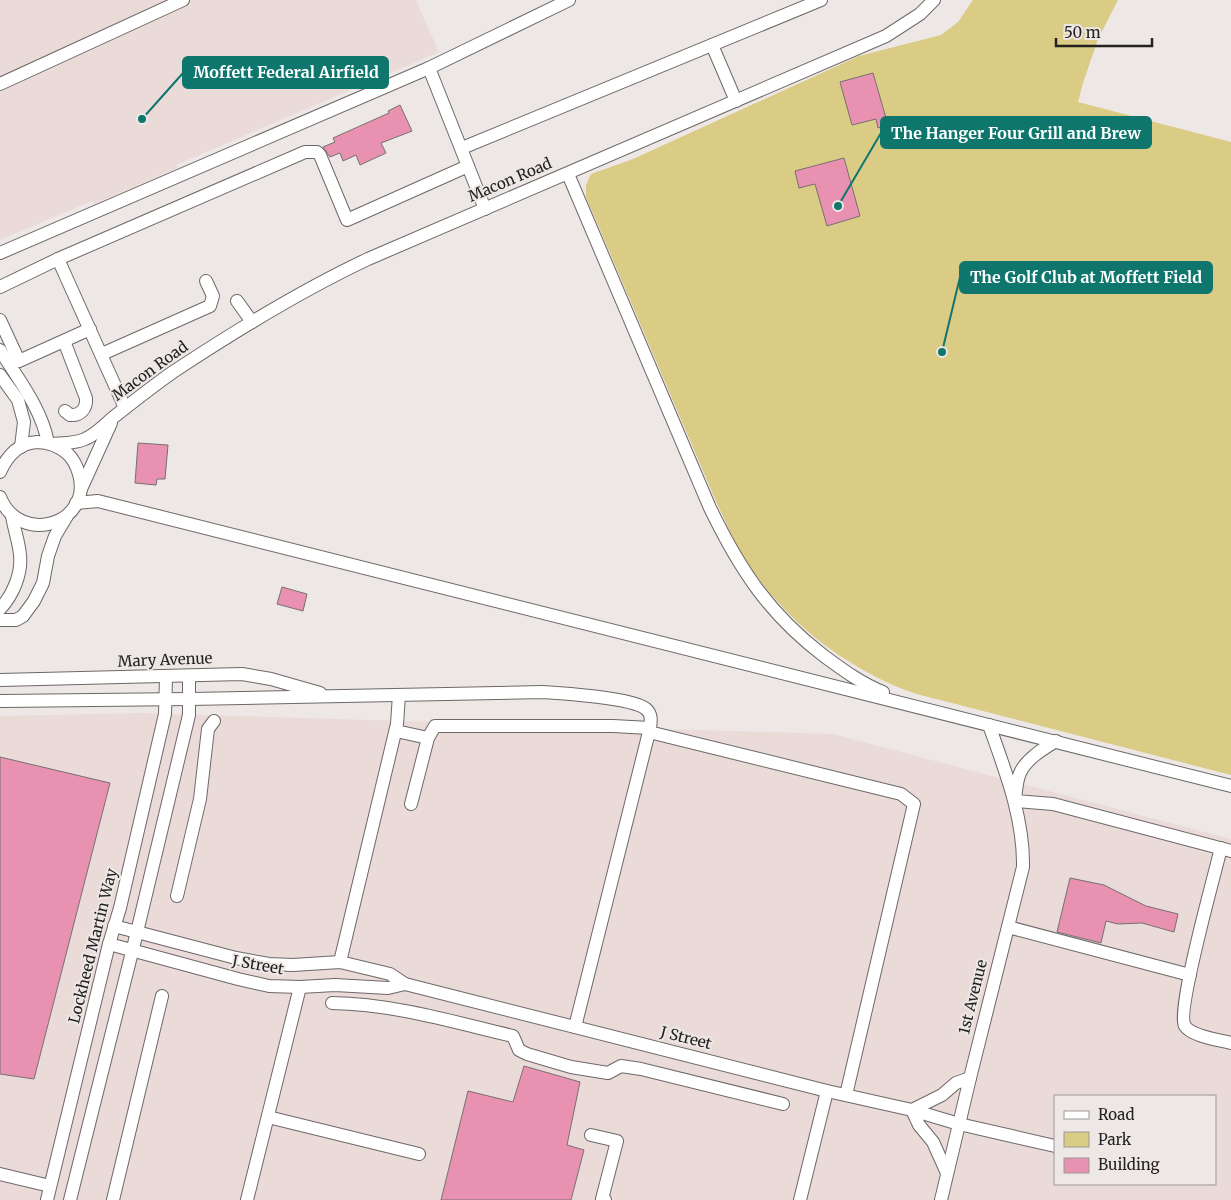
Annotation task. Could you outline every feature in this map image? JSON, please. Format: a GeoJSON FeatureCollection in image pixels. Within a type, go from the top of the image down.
{"type":"FeatureCollection","features":[{"type":"Feature","properties":{"kind":"street"},"geometry":{"type":"LineString","coordinates":[[0,84],[183,0]]}},
{"type":"Feature","properties":{"kind":"street"},"geometry":{"type":"LineString","coordinates":[[0,253],[429,68],[569,0]]}},
{"type":"Feature","properties":{"kind":"street"},"geometry":{"type":"LineString","coordinates":[[462,148],[821,0]]}},
{"type":"Feature","properties":{"kind":"street","name":"Macon Road"},"geometry":{"type":"LineString","coordinates":[[21,447],[37,442],[49,444],[70,443],[84,439],[98,432],[125,408],[172,373],[252,322],[330,277],[886,36],[920,14],[934,0]]}},
{"type":"Feature","properties":{"kind":"street"},"geometry":{"type":"LineString","coordinates":[[712,45],[736,101]]}},
{"type":"Feature","properties":{"kind":"street"},"geometry":{"type":"LineString","coordinates":[[429,68],[485,209]]}},
{"type":"Feature","properties":{"kind":"street"},"geometry":{"type":"LineString","coordinates":[[0,286],[305,152],[317,152],[320,155],[348,220],[468,166]]}},
{"type":"Feature","properties":{"kind":"street"},"geometry":{"type":"LineString","coordinates":[[568,174],[710,508],[729,547],[748,577],[766,603],[790,628],[842,670],[872,688],[925,709]]}},
{"type":"Feature","properties":{"kind":"street"},"geometry":{"type":"LineString","coordinates":[[58,259],[125,408]]}},
{"type":"Feature","properties":{"kind":"street"},"geometry":{"type":"LineString","coordinates":[[102,354],[210,306],[213,296],[206,281]]}},
{"type":"Feature","properties":{"kind":"street"},"geometry":{"type":"LineString","coordinates":[[237,301],[252,322]]}},
{"type":"Feature","properties":{"kind":"street"},"geometry":{"type":"LineString","coordinates":[[0,320],[19,361],[90,329]]}},
{"type":"Feature","properties":{"kind":"street"},"geometry":{"type":"LineString","coordinates":[[64,341],[87,404],[84,410],[74,416],[65,410]]}},
{"type":"Feature","properties":{"kind":"street"},"geometry":{"type":"LineString","coordinates":[[0,350],[41,418],[49,444],[62,449],[78,467],[81,480],[78,498],[98,500],[1231,786]]}},
{"type":"Feature","properties":{"kind":"street"},"geometry":{"type":"LineString","coordinates":[[0,376],[18,400],[24,422],[21,447],[2,463]]}},
{"type":"Feature","properties":{"kind":"street","name":"Macon Road"},"geometry":{"type":"LineString","coordinates":[[0,620],[16,620],[23,616],[34,602],[43,583],[48,556],[55,536],[78,498],[113,418]]}},
{"type":"Feature","properties":{"kind":"street"},"geometry":{"type":"LineString","coordinates":[[0,497],[20,554],[20,566],[14,589],[0,609]]}},
{"type":"Feature","properties":{"kind":"street"},"geometry":{"type":"LineString","coordinates":[[6,511],[22,522],[34,525],[47,525],[58,521],[68,514]]}},
{"type":"Feature","properties":{"kind":"street","name":"Mary Avenue"},"geometry":{"type":"LineString","coordinates":[[0,680],[242,674],[271,678],[329,695]]}},
{"type":"Feature","properties":{"kind":"street"},"geometry":{"type":"LineString","coordinates":[[70,1200],[137,932],[188,715],[190,699],[189,676]]}},
{"type":"Feature","properties":{"kind":"street","name":"Lockheed Martin Way"},"geometry":{"type":"LineString","coordinates":[[47,1200],[165,714],[167,700],[166,677]]}},
{"type":"Feature","properties":{"kind":"street","name":"Mary Avenue"},"geometry":{"type":"LineString","coordinates":[[0,701],[167,700],[329,695],[543,692],[612,699],[640,706],[648,710],[651,718],[650,730]]}},
{"type":"Feature","properties":{"kind":"street"},"geometry":{"type":"LineString","coordinates":[[340,962],[396,731],[399,695]]}},
{"type":"Feature","properties":{"kind":"street"},"geometry":{"type":"LineString","coordinates":[[177,896],[200,798],[208,729],[214,721]]}},
{"type":"Feature","properties":{"kind":"street","name":"1st Avenue"},"geometry":{"type":"LineString","coordinates":[[941,1200],[1023,867],[1024,848],[1015,801],[990,725]]}},
{"type":"Feature","properties":{"kind":"street"},"geometry":{"type":"LineString","coordinates":[[411,804],[428,738],[434,726],[613,726],[650,730],[901,794],[914,804],[846,1095]]}},
{"type":"Feature","properties":{"kind":"street"},"geometry":{"type":"LineString","coordinates":[[575,1027],[650,730]]}},
{"type":"Feature","properties":{"kind":"street"},"geometry":{"type":"LineString","coordinates":[[396,731],[428,738]]}},
{"type":"Feature","properties":{"kind":"street","name":"1st Avenue"},"geometry":{"type":"LineString","coordinates":[[1015,801],[1019,774],[1023,768],[1038,752],[1056,741]]}},
{"type":"Feature","properties":{"kind":"street"},"geometry":{"type":"LineString","coordinates":[[1015,801],[1053,804],[1226,850],[1190,974],[1185,996],[1183,1021],[1186,1027],[1194,1033],[1231,1043]]}},
{"type":"Feature","properties":{"kind":"street","name":"J Street"},"geometry":{"type":"LineString","coordinates":[[114,926],[236,958],[269,964],[293,965],[340,962],[390,974],[405,984],[827,1091],[912,1110],[959,1124],[1054,1146]]}},
{"type":"Feature","properties":{"kind":"street"},"geometry":{"type":"LineString","coordinates":[[1008,927],[1190,974]]}},
{"type":"Feature","properties":{"kind":"street","name":"J Street"},"geometry":{"type":"LineString","coordinates":[[109,944],[269,986],[335,985],[388,988],[405,984]]}},
{"type":"Feature","properties":{"kind":"street"},"geometry":{"type":"LineString","coordinates":[[247,1200],[300,987]]}},
{"type":"Feature","properties":{"kind":"street"},"geometry":{"type":"LineString","coordinates":[[113,1200],[162,996]]}},
{"type":"Feature","properties":{"kind":"street"},"geometry":{"type":"LineString","coordinates":[[332,1003],[359,1003],[392,1007],[513,1036],[519,1050],[570,1067],[608,1073],[621,1066],[641,1069],[783,1104]]}},
{"type":"Feature","properties":{"kind":"street"},"geometry":{"type":"LineString","coordinates":[[947,1174],[933,1142],[919,1125],[912,1110],[942,1095],[956,1083],[970,1078]]}},
{"type":"Feature","properties":{"kind":"street"},"geometry":{"type":"LineString","coordinates":[[800,1200],[827,1091]]}},
{"type":"Feature","properties":{"kind":"street"},"geometry":{"type":"LineString","coordinates":[[268,1117],[419,1154]]}},
{"type":"Feature","properties":{"kind":"street"},"geometry":{"type":"LineString","coordinates":[[591,1134],[617,1141],[602,1199],[605,1200]]}},
{"type":"Feature","properties":{"kind":"street"},"geometry":{"type":"LineString","coordinates":[[0,1176],[50,1186]]}},
{"type":"Feature","properties":{"kind":"shaded area"},"geometry":{"type":"Polygon","coordinates":[[[0,0],[416,0],[439,52],[176,165],[177,168],[94,204],[92,201],[0,240],[0,0]]]}},
{"type":"Feature","properties":{"kind":"shaded area"},"geometry":{"type":"Polygon","coordinates":[[[141,713],[833,734],[1231,839],[1231,1200],[0,1200],[0,716],[141,713]]]}},
{"type":"Feature","properties":{"kind":"green space"},"geometry":{"type":"Polygon","coordinates":[[[973,0],[1118,0],[1098,39],[1078,102],[1231,142],[1231,775],[911,692],[851,663],[807,631],[770,593],[735,543],[586,197],[586,185],[591,174],[633,159],[859,56],[941,35],[958,22],[973,0]]]}},
{"type":"Feature","properties":{"kind":"building"},"geometry":{"type":"Polygon","coordinates":[[[873,73],[888,125],[878,128],[876,119],[852,125],[840,82],[873,73]]]}},
{"type":"Feature","properties":{"kind":"building"},"geometry":{"type":"Polygon","coordinates":[[[400,105],[412,131],[381,143],[386,153],[360,165],[356,155],[343,161],[340,153],[330,157],[323,147],[335,142],[333,138],[389,113],[388,111],[400,105]]]}},
{"type":"Feature","properties":{"kind":"building"},"geometry":{"type":"Polygon","coordinates":[[[844,158],[860,216],[827,226],[815,184],[799,188],[795,171],[844,158]]]}},
{"type":"Feature","properties":{"kind":"building"},"geometry":{"type":"Polygon","coordinates":[[[138,443],[168,445],[165,479],[157,479],[156,485],[135,483],[138,443]]]}},
{"type":"Feature","properties":{"kind":"building"},"geometry":{"type":"Polygon","coordinates":[[[282,587],[307,594],[303,611],[277,604],[282,587]]]}},
{"type":"Feature","properties":{"kind":"building"},"geometry":{"type":"Polygon","coordinates":[[[0,757],[110,783],[34,1079],[0,1074],[0,757]]]}},
{"type":"Feature","properties":{"kind":"building"},"geometry":{"type":"Polygon","coordinates":[[[1070,878],[1104,885],[1146,906],[1178,914],[1174,932],[1142,923],[1118,924],[1106,921],[1101,943],[1057,932],[1070,878]]]}},
{"type":"Feature","properties":{"kind":"building"},"geometry":{"type":"Polygon","coordinates":[[[524,1066],[580,1082],[567,1145],[584,1150],[571,1200],[441,1200],[468,1091],[513,1102],[524,1066]]]}},
{"type":"Feature","properties":{"kind":"place","name":"Moffett Federal Airfield"},"geometry":{"type":"Point","coordinates":[142,119]}},
{"type":"Feature","properties":{"kind":"place","name":"The Hanger Four Grill and Brew"},"geometry":{"type":"Point","coordinates":[838,206]}},
{"type":"Feature","properties":{"kind":"place","name":"The Golf Club at Moffett Field"},"geometry":{"type":"Point","coordinates":[942,352]}}]}
